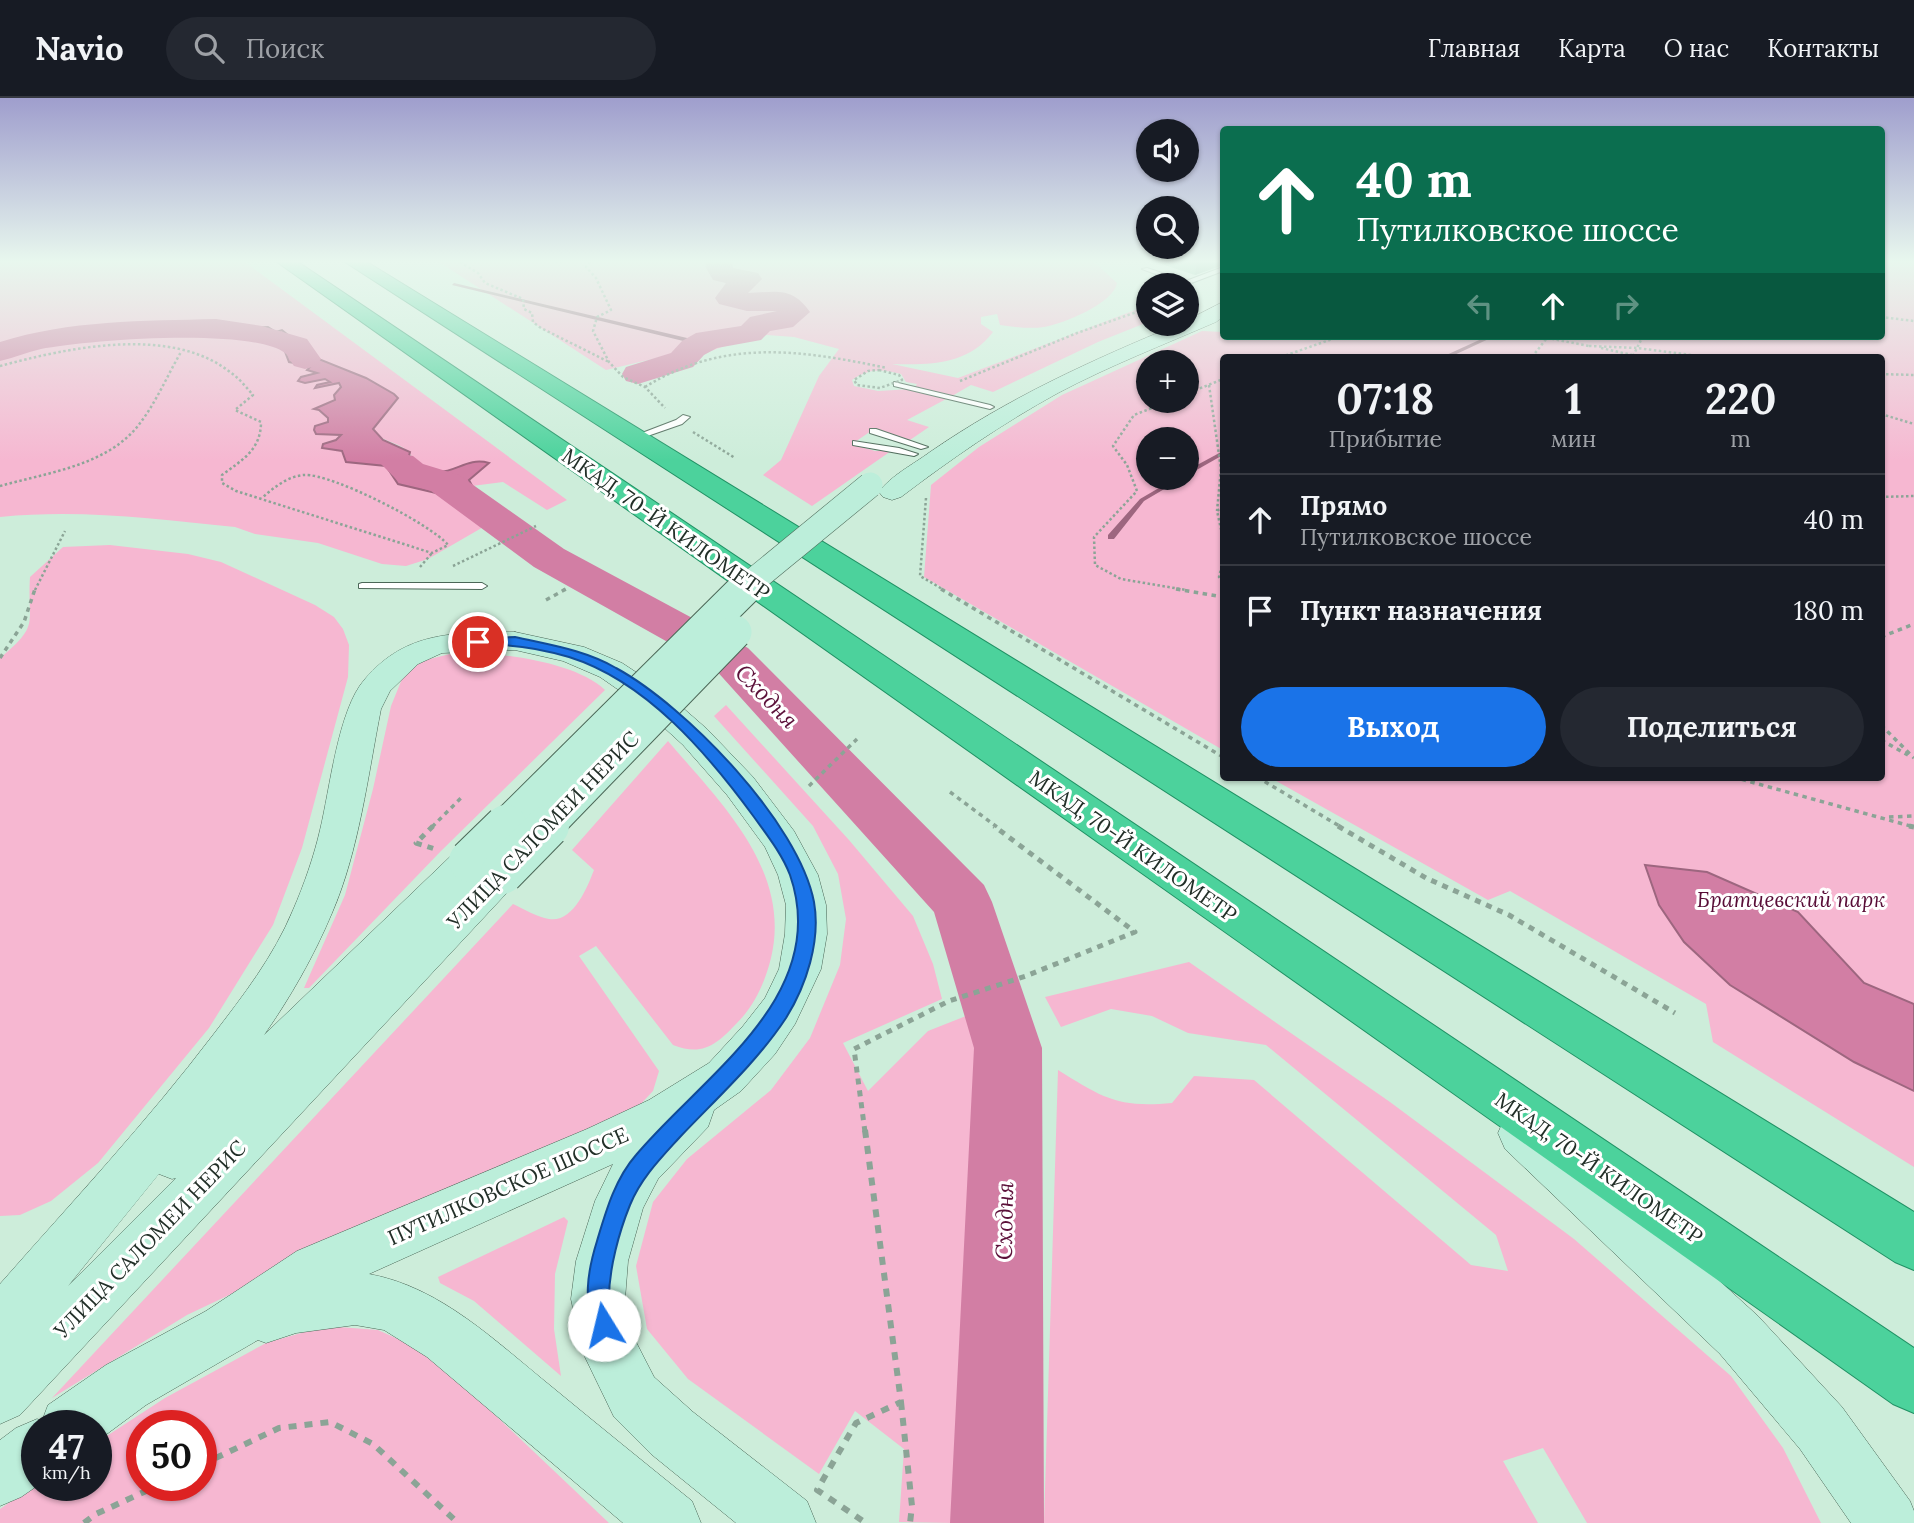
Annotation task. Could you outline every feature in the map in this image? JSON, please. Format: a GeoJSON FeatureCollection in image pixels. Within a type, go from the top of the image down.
{"type":"FeatureCollection","features":[{"type":"Feature","properties":{"kind":"highway","name":"МКАД, 70-Й КИЛОМЕТР"},"geometry":{"type":"LineString","coordinates":[[381,328],[1914,1383]]}},
{"type":"Feature","properties":{"kind":"highway"},"geometry":{"type":"LineString","coordinates":[[460,328],[1914,1243]]}},
{"type":"Feature","properties":{"kind":"main road","name":"УЛИЦА САЛОМЕИ НЕРИС"},"geometry":{"type":"LineString","coordinates":[[881,489],[1019,406],[1107,361],[1184,328]]}},
{"type":"Feature","properties":{"kind":"main road","name":"УЛИЦА САЛОМЕИ НЕРИС"},"geometry":{"type":"LineString","coordinates":[[3,1318],[837,537],[919,451],[990,407],[1071,365],[1141,336]]}},
{"type":"Feature","properties":{"kind":"main road","name":"ПУТИЛКОВСКОЕ ШОССЕ"},"geometry":{"type":"LineString","coordinates":[[3,1318],[191,1100],[271,991],[313,912],[338,834],[364,709],[376,686],[389,672],[407,657],[435,645],[515,641],[573,654],[611,670],[649,695],[695,737],[740,786],[781,841],[798,874],[806,905],[806,934],[800,969],[780,1011],[759,1040],[725,1077],[666,1115],[604,1145],[316,1270],[225,1330],[126,1385],[91,1410]]}},
{"type":"Feature","properties":{"kind":"main road","name":"УЛИЦА САЛОМЕИ НЕРИС"},"geometry":{"type":"LineString","coordinates":[[0,1395],[486,867]]}},
{"type":"Feature","properties":{"kind":"main road"},"geometry":{"type":"LineString","coordinates":[[1439,1057],[1740,1335],[1821,1428],[1888,1523]]}},
{"type":"Feature","properties":{"kind":"main road"},"geometry":{"type":"LineString","coordinates":[[725,1077],[641,1163],[625,1191],[602,1261],[598,1299],[610,1351],[634,1397],[672,1433],[785,1523]]}},
{"type":"Feature","properties":{"kind":"main road"},"geometry":{"type":"LineString","coordinates":[[225,1330],[296,1306],[355,1298],[393,1305],[447,1337],[670,1523]]}},
{"type":"Feature","properties":{"kind":"main road"},"geometry":{"type":"LineString","coordinates":[[0,1476],[21,1461]]}},
{"type":"Feature","properties":{"kind":"lane"},"geometry":{"type":"LineString","coordinates":[[897,384],[990,407]]}},
{"type":"Feature","properties":{"kind":"lane"},"geometry":{"type":"LineString","coordinates":[[634,438],[686,417]]}},
{"type":"Feature","properties":{"kind":"lane"},"geometry":{"type":"LineString","coordinates":[[873,431],[919,451]]}},
{"type":"Feature","properties":{"kind":"lane"},"geometry":{"type":"LineString","coordinates":[[856,443],[875,448],[919,451]]}},
{"type":"Feature","properties":{"kind":"lane"},"geometry":{"type":"LineString","coordinates":[[362,586],[482,586]]}},
{"type":"Feature","properties":{"kind":"path"},"geometry":{"type":"LineString","coordinates":[[542,328],[609,362]]}},
{"type":"Feature","properties":{"kind":"path"},"geometry":{"type":"LineString","coordinates":[[594,328],[609,362],[623,377]]}},
{"type":"Feature","properties":{"kind":"path"},"geometry":{"type":"LineString","coordinates":[[931,393],[1090,328]]}},
{"type":"Feature","properties":{"kind":"path"},"geometry":{"type":"LineString","coordinates":[[1290,354],[1330,340]]}},
{"type":"Feature","properties":{"kind":"path"},"geometry":{"type":"LineString","coordinates":[[1534,354],[1545,340]]}},
{"type":"Feature","properties":{"kind":"path"},"geometry":{"type":"LineString","coordinates":[[1558,340],[1625,354]]}},
{"type":"Feature","properties":{"kind":"path"},"geometry":{"type":"LineString","coordinates":[[1635,354],[1641,340]]}},
{"type":"Feature","properties":{"kind":"path"},"geometry":{"type":"LineString","coordinates":[[0,366],[68,350],[105,345],[139,345],[208,357],[253,395],[235,410],[261,422],[262,438],[258,446],[221,477],[226,486],[262,498],[432,553],[448,545],[411,520],[320,475],[291,478],[277,485],[262,498]]}},
{"type":"Feature","properties":{"kind":"path"},"geometry":{"type":"LineString","coordinates":[[1589,346],[1684,354]]}},
{"type":"Feature","properties":{"kind":"path"},"geometry":{"type":"LineString","coordinates":[[645,387],[678,368],[716,358],[771,349],[843,358],[905,372]]}},
{"type":"Feature","properties":{"kind":"path"},"geometry":{"type":"LineString","coordinates":[[0,485],[77,465],[115,446],[137,427],[181,352]]}},
{"type":"Feature","properties":{"kind":"path"},"geometry":{"type":"LineString","coordinates":[[1885,374],[1914,375]]}},
{"type":"Feature","properties":{"kind":"path"},"geometry":{"type":"LineString","coordinates":[[1199,389],[1220,380]]}},
{"type":"Feature","properties":{"kind":"path"},"geometry":{"type":"LineString","coordinates":[[1209,385],[1220,469],[1217,511],[1220,524]]}},
{"type":"Feature","properties":{"kind":"path"},"geometry":{"type":"LineString","coordinates":[[1138,413],[1133,415],[1113,446],[1127,465],[1136,491],[1094,537],[1095,565],[1121,579],[1220,596]]}},
{"type":"Feature","properties":{"kind":"path"},"geometry":{"type":"LineString","coordinates":[[1885,415],[1914,424]]}},
{"type":"Feature","properties":{"kind":"path"},"geometry":{"type":"LineString","coordinates":[[1885,497],[1914,496]]}},
{"type":"Feature","properties":{"kind":"path"},"geometry":{"type":"LineString","coordinates":[[926,497],[919,576],[1220,755]]}},
{"type":"Feature","properties":{"kind":"path"},"geometry":{"type":"LineString","coordinates":[[491,548],[536,526]]}},
{"type":"Feature","properties":{"kind":"path"},"geometry":{"type":"LineString","coordinates":[[0,658],[24,622],[38,581],[65,531]]}},
{"type":"Feature","properties":{"kind":"path"},"geometry":{"type":"LineString","coordinates":[[546,600],[567,588]]}},
{"type":"Feature","properties":{"kind":"path"},"geometry":{"type":"LineString","coordinates":[[1885,635],[1914,624]]}},
{"type":"Feature","properties":{"kind":"path"},"geometry":{"type":"LineString","coordinates":[[1885,729],[1914,759]]}},
{"type":"Feature","properties":{"kind":"path"},"geometry":{"type":"LineString","coordinates":[[809,786],[857,739]]}},
{"type":"Feature","properties":{"kind":"path"},"geometry":{"type":"LineString","coordinates":[[1885,742],[1914,759]]}},
{"type":"Feature","properties":{"kind":"path"},"geometry":{"type":"LineString","coordinates":[[1264,781],[1426,878],[1509,915],[1675,1013]]}},
{"type":"Feature","properties":{"kind":"path"},"geometry":{"type":"LineString","coordinates":[[1746,781],[1914,827]]}},
{"type":"Feature","properties":{"kind":"path"},"geometry":{"type":"LineString","coordinates":[[910,1523],[912,1506],[901,1402],[854,1049],[949,1001],[1026,976],[1135,932],[950,792]]}},
{"type":"Feature","properties":{"kind":"path"},"geometry":{"type":"LineString","coordinates":[[415,843],[461,798]]}},
{"type":"Feature","properties":{"kind":"path"},"geometry":{"type":"LineString","coordinates":[[1881,817],[1914,817]]}},
{"type":"Feature","properties":{"kind":"path"},"geometry":{"type":"LineString","coordinates":[[866,1523],[817,1490],[856,1423],[901,1402]]}},
{"type":"Feature","properties":{"kind":"path"},"geometry":{"type":"LineString","coordinates":[[217,1457],[279,1428],[330,1422],[373,1444],[458,1523]]}},
{"type":"Feature","properties":{"kind":"path"},"geometry":{"type":"LineString","coordinates":[[84,1523],[96,1514],[126,1500]]}},
{"type":"Feature","properties":{"kind":"green space"},"geometry":{"type":"Polygon","coordinates":[[[0,328],[335,328],[567,500],[547,510],[503,482],[472,486],[469,480],[488,463],[480,461],[442,472],[425,468],[401,446],[380,437],[372,429],[398,398],[395,394],[366,378],[316,358],[282,330],[276,333],[262,329],[238,333],[287,348],[290,362],[312,367],[308,369],[317,373],[305,383],[325,379],[331,382],[316,388],[340,383],[342,387],[336,400],[316,409],[328,418],[328,422],[315,426],[341,435],[324,444],[327,449],[342,451],[355,463],[386,466],[398,481],[441,494],[485,526],[428,559],[406,566],[382,564],[318,543],[255,534],[235,527],[89,515],[0,517],[0,357],[26,347],[151,333],[164,329],[79,331],[34,338],[0,350],[0,328]]]}},
{"type":"Feature","properties":{"kind":"green space"},"geometry":{"type":"Polygon","coordinates":[[[542,328],[988,328],[993,332],[983,343],[960,357],[934,363],[892,364],[958,378],[1087,328],[1132,328],[993,392],[971,385],[952,396],[915,387],[917,384],[906,382],[901,374],[894,372],[875,371],[858,376],[852,380],[854,386],[878,391],[912,389],[948,398],[907,420],[929,427],[910,440],[874,429],[852,444],[875,451],[891,451],[812,506],[763,475],[781,460],[819,376],[839,349],[794,337],[767,335],[745,338],[693,358],[665,356],[606,370],[542,328]]]}},
{"type":"Feature","properties":{"kind":"green space","name":"Братцевский парк"},"geometry":{"type":"Polygon","coordinates":[[[1885,328],[1914,328],[1914,1167],[1713,1042],[1706,1004],[1510,891],[1488,900],[1276,781],[1885,781],[1885,354],[1220,354],[1220,748],[924,577],[931,485],[979,447],[1062,395],[1136,361],[1136,413],[1199,413],[1199,350],[1160,350],[1191,336],[1199,336],[1199,332],[1220,332],[1220,340],[1885,340],[1885,328]]]}},
{"type":"Feature","properties":{"kind":"green space"},"geometry":{"type":"Polygon","coordinates":[[[110,545],[188,554],[221,562],[315,605],[334,617],[343,629],[349,645],[348,677],[302,848],[273,925],[209,1028],[98,1163],[51,1201],[20,1215],[0,1216],[0,658],[27,630],[30,577],[63,547],[110,545]]]}},
{"type":"Feature","properties":{"kind":"green space"},"geometry":{"type":"Polygon","coordinates":[[[458,652],[494,654],[556,665],[592,680],[605,690],[441,851],[309,988],[304,988],[345,895],[373,789],[391,706],[402,679],[413,667],[426,660],[458,652]]]}},
{"type":"Feature","properties":{"kind":"green space"},"geometry":{"type":"Polygon","coordinates":[[[726,705],[849,840],[913,916],[933,964],[942,999],[843,1043],[868,1091],[928,1031],[971,1014],[979,1064],[953,1523],[899,1522],[904,1449],[855,1411],[819,1474],[688,1379],[647,1329],[636,1266],[653,1202],[687,1159],[771,1090],[810,1038],[840,965],[846,919],[838,874],[813,826],[714,716],[726,705]]]}},
{"type":"Feature","properties":{"kind":"green space"},"geometry":{"type":"Polygon","coordinates":[[[668,741],[709,788],[747,839],[771,896],[775,926],[771,958],[758,993],[737,1023],[723,1037],[701,1049],[693,1050],[673,1045],[596,946],[579,956],[659,1071],[653,1091],[637,1108],[351,1237],[187,1315],[52,1398],[513,904],[549,919],[558,919],[572,910],[594,870],[572,850],[668,741]]]}},
{"type":"Feature","properties":{"kind":"green space"},"geometry":{"type":"Polygon","coordinates":[[[1189,962],[1390,1102],[1574,1239],[1731,1376],[1783,1448],[1821,1523],[1587,1523],[1543,1448],[1503,1461],[1538,1523],[1044,1523],[1058,1070],[1100,1094],[1138,1104],[1172,1103],[1194,1076],[1254,1080],[1471,1265],[1508,1271],[1496,1235],[1266,1045],[1188,1033],[1152,1016],[1111,1009],[1061,1027],[1045,997],[1189,962]]]}},
{"type":"Feature","properties":{"kind":"green space"},"geometry":{"type":"Polygon","coordinates":[[[564,1217],[568,1221],[555,1274],[554,1329],[561,1376],[474,1301],[440,1283],[438,1277],[564,1217]]]}},
{"type":"Feature","properties":{"kind":"green space"},"geometry":{"type":"Polygon","coordinates":[[[326,1326],[378,1330],[422,1350],[458,1380],[609,1523],[0,1523],[0,1509],[21,1494],[21,1501],[112,1501],[112,1433],[126,1423],[126,1501],[217,1501],[217,1410],[147,1410],[266,1343],[326,1326]]]}},
{"type":"Feature","properties":{"kind":"shaded area"},"geometry":{"type":"Polygon","coordinates":[[[249,328],[270,328],[276,332],[282,330],[316,358],[366,378],[394,394],[398,398],[373,429],[383,440],[410,452],[409,456],[433,471],[451,470],[469,463],[489,463],[469,480],[477,495],[458,504],[436,493],[398,484],[386,466],[346,462],[342,451],[322,448],[323,444],[336,440],[341,435],[316,434],[315,426],[328,422],[328,418],[314,409],[335,400],[334,395],[341,387],[339,383],[315,388],[330,382],[325,379],[305,383],[298,381],[301,377],[317,373],[307,370],[311,366],[289,362],[284,349],[286,347],[236,333],[249,328]]]}},
{"type":"Feature","properties":{"kind":"shaded area"},"geometry":{"type":"Polygon","coordinates":[[[164,329],[151,333],[37,345],[12,350],[0,357],[0,350],[14,344],[78,332],[164,329]]]}},
{"type":"Feature","properties":{"kind":"shaded area"},"geometry":{"type":"Polygon","coordinates":[[[1645,865],[1707,872],[1798,912],[1864,983],[1914,1004],[1914,1091],[1854,1062],[1730,985],[1684,942],[1659,905],[1645,865]]]}},
{"type":"Feature","properties":{"kind":"waterway","name":"Сходня"},"geometry":{"type":"LineString","coordinates":[[0,352],[38,340],[135,330],[196,328]]}},
{"type":"Feature","properties":{"kind":"waterway","name":"Сходня"},"geometry":{"type":"LineString","coordinates":[[219,328],[262,335],[296,346],[305,359]]}},
{"type":"Feature","properties":{"kind":"waterway"},"geometry":{"type":"LineString","coordinates":[[639,328],[704,344]]}},
{"type":"Feature","properties":{"kind":"waterway"},"geometry":{"type":"LineString","coordinates":[[638,374],[682,360],[693,348],[707,340],[750,334],[756,328]]}},
{"type":"Feature","properties":{"kind":"waterway"},"geometry":{"type":"LineString","coordinates":[[1452,354],[1483,340]]}},
{"type":"Feature","properties":{"kind":"waterway"},"geometry":{"type":"LineString","coordinates":[[1199,467],[1220,455]]}},
{"type":"Feature","properties":{"kind":"waterway","name":"Сходня"},"geometry":{"type":"LineString","coordinates":[[400,464],[410,472],[445,483],[549,558],[731,658],[962,902],[1008,1048],[997,1523]]}},
{"type":"Feature","properties":{"kind":"waterway"},"geometry":{"type":"LineString","coordinates":[[1111,537],[1142,500],[1159,490]]}},
{"type":"Feature","properties":{"kind":"route"},"geometry":{"type":"LineString","coordinates":[[478,642],[515,641],[573,654],[611,670],[649,695],[695,737],[740,786],[781,841],[798,874],[806,905],[806,934],[800,969],[780,1011],[759,1040],[641,1163],[620,1201],[602,1261],[598,1299],[604,1325]]}}]}
